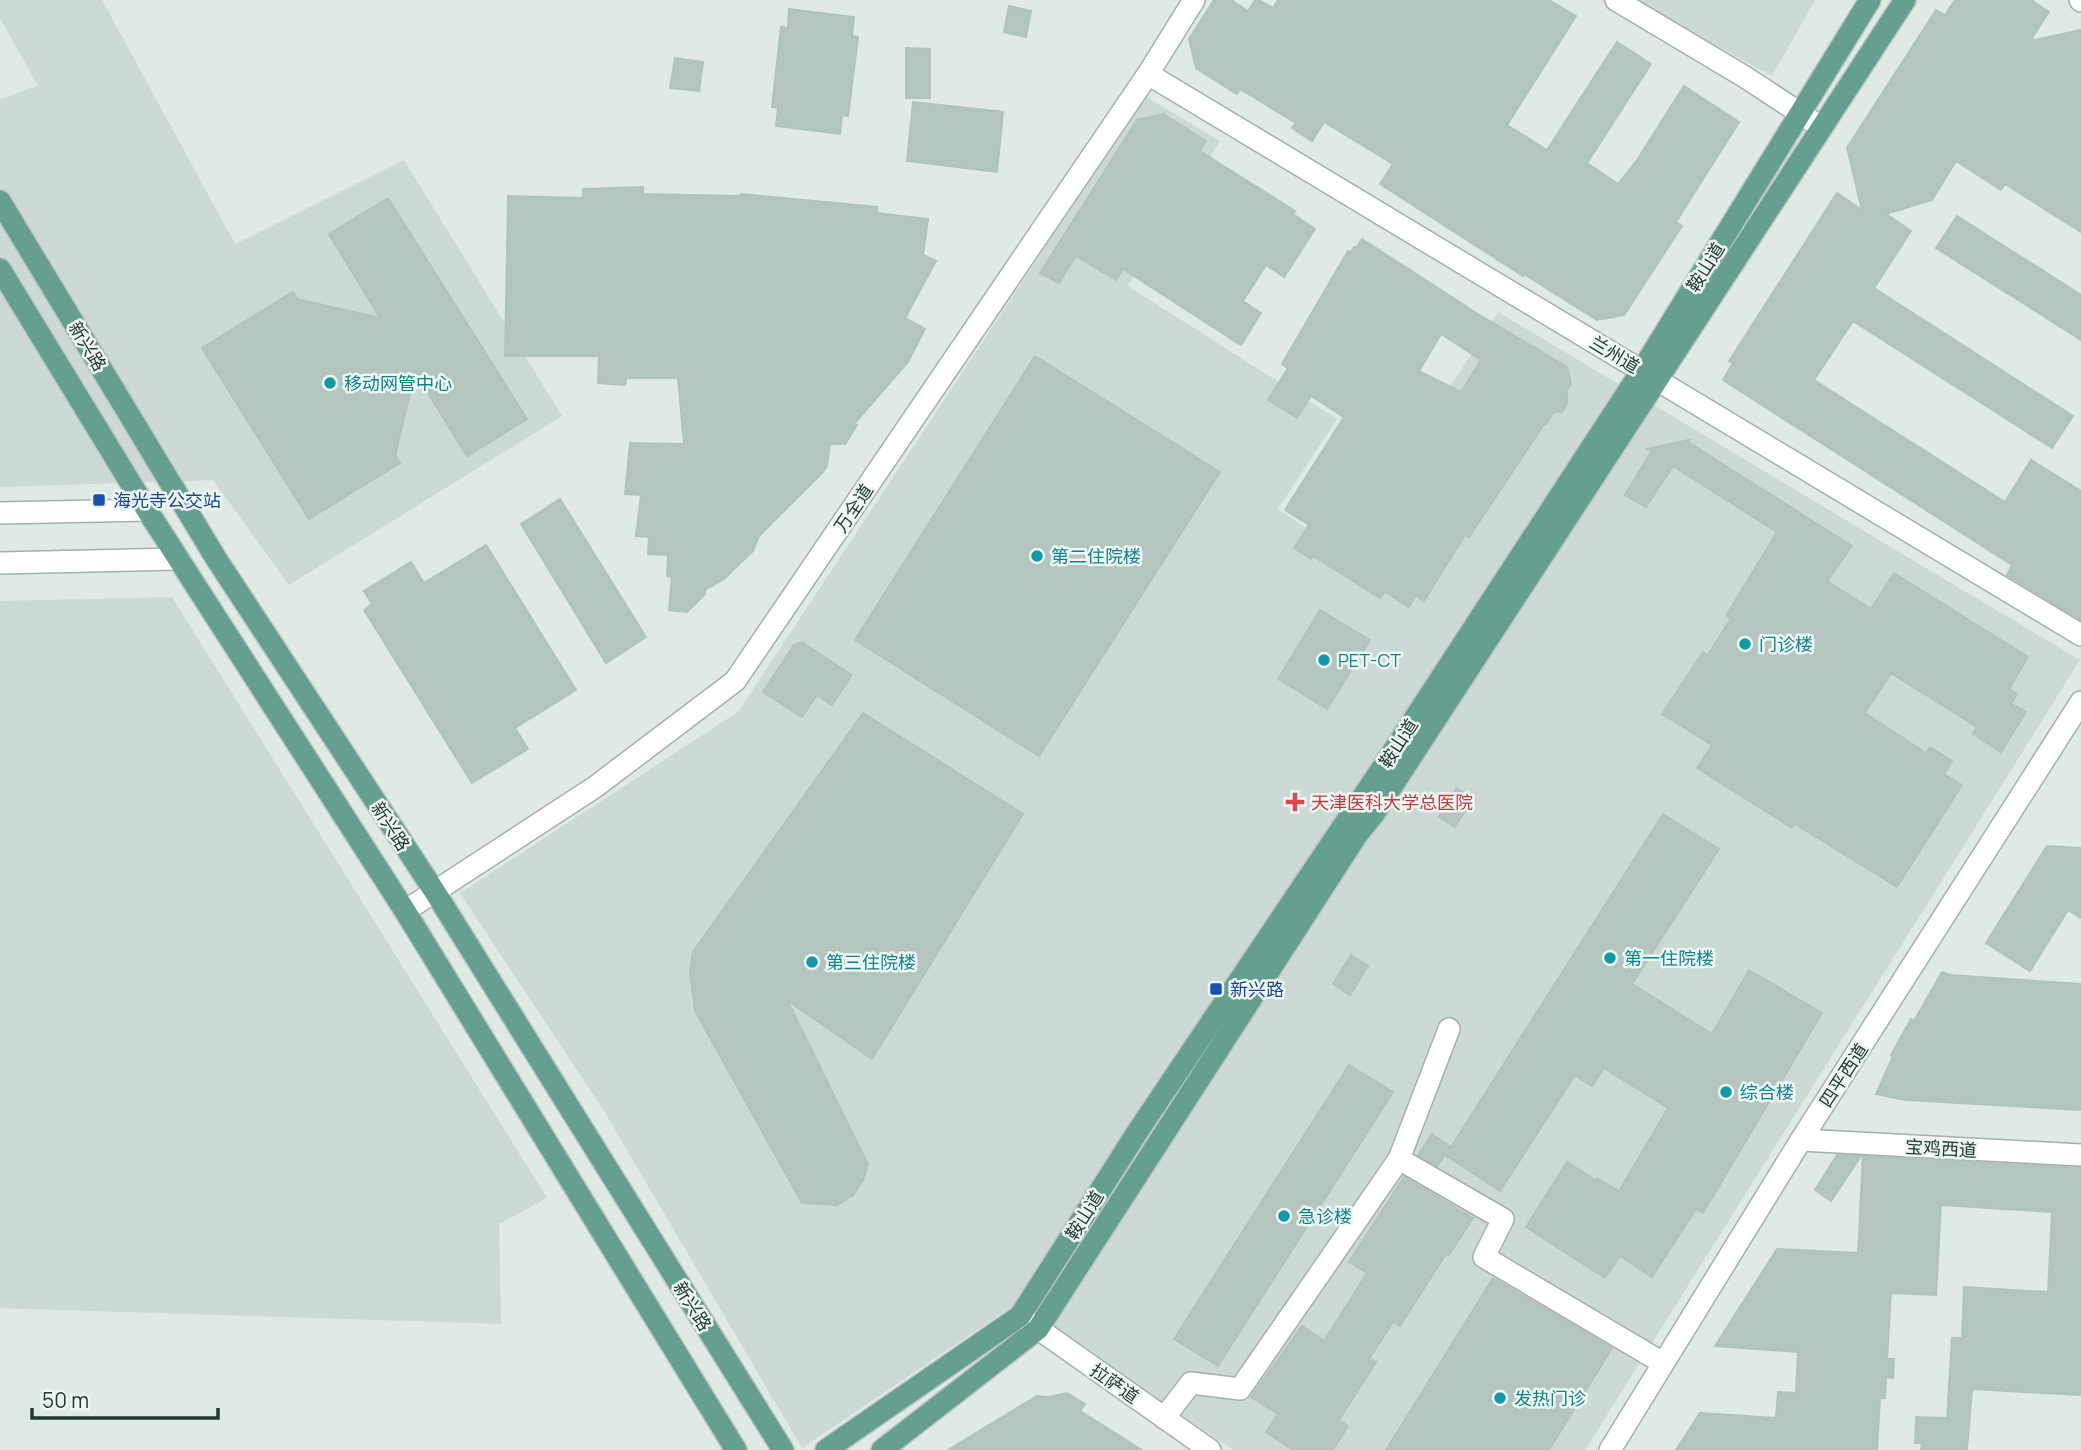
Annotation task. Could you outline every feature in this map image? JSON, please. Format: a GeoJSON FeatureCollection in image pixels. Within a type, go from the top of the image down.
{"type":"FeatureCollection","features":[{"type":"Feature","properties":{"kind":"main road","name":"鞍山道"},"geometry":{"type":"LineString","coordinates":[[882,1450],[1038,1329],[1357,835],[1381,803],[1650,375],[1800,113],[1870,0]]}},
{"type":"Feature","properties":{"kind":"main road","name":"鞍山道"},"geometry":{"type":"LineString","coordinates":[[826,1450],[1020,1317],[1138,1131],[1905,0]]}},
{"type":"Feature","properties":{"kind":"main road","name":"新兴路"},"geometry":{"type":"LineString","coordinates":[[0,201],[218,560],[435,892],[783,1450]]}},
{"type":"Feature","properties":{"kind":"main road"},"geometry":{"type":"LineString","coordinates":[[0,269],[147,510],[405,911],[736,1450]]}},
{"type":"Feature","properties":{"kind":"street","name":"万全道"},"geometry":{"type":"LineString","coordinates":[[405,911],[595,787],[734,681],[1148,75],[1194,0]]}},
{"type":"Feature","properties":{"kind":"street"},"geometry":{"type":"LineString","coordinates":[[1616,0],[1745,77],[1821,127]]}},
{"type":"Feature","properties":{"kind":"street","name":"兰州道"},"geometry":{"type":"LineString","coordinates":[[1148,75],[2081,635]]}},
{"type":"Feature","properties":{"kind":"street"},"geometry":{"type":"LineString","coordinates":[[0,513],[147,510]]}},
{"type":"Feature","properties":{"kind":"street"},"geometry":{"type":"LineString","coordinates":[[0,563],[178,559]]}},
{"type":"Feature","properties":{"kind":"street","name":"四平西道"},"geometry":{"type":"LineString","coordinates":[[1609,1450],[1801,1140],[2081,702]]}},
{"type":"Feature","properties":{"kind":"street"},"geometry":{"type":"LineString","coordinates":[[1164,1418],[1191,1383],[1240,1389],[1399,1159],[1449,1029]]}},
{"type":"Feature","properties":{"kind":"street","name":"宝鸡西道"},"geometry":{"type":"LineString","coordinates":[[1801,1140],[2081,1155]]}},
{"type":"Feature","properties":{"kind":"street"},"geometry":{"type":"LineString","coordinates":[[1399,1159],[1503,1219],[1484,1257],[1663,1363]]}},
{"type":"Feature","properties":{"kind":"street","name":"拉萨道"},"geometry":{"type":"LineString","coordinates":[[1020,1317],[1210,1450]]}},
{"type":"Feature","properties":{"kind":"shaded area"},"geometry":{"type":"Polygon","coordinates":[[[0,0],[102,0],[235,244],[404,160],[562,416],[289,585],[213,480],[0,487],[0,99],[38,86],[0,18],[0,0]]]}},
{"type":"Feature","properties":{"kind":"shaded area"},"geometry":{"type":"Polygon","coordinates":[[[1632,0],[1815,0],[1772,76],[1632,0]]]}},
{"type":"Feature","properties":{"kind":"shaded area","name":"天津医科大学总医院"},"geometry":{"type":"Polygon","coordinates":[[[1145,96],[1220,141],[1128,286],[1337,419],[1278,509],[1344,553],[1498,312],[2080,660],[1585,1450],[1233,1450],[1017,1303],[802,1448],[604,1111],[460,893],[738,712],[1145,96]]]}},
{"type":"Feature","properties":{"kind":"shaded area"},"geometry":{"type":"Polygon","coordinates":[[[172,597],[547,1198],[499,1224],[501,1324],[0,1308],[0,601],[172,597]]]}},
{"type":"Feature","properties":{"kind":"building"},"geometry":{"type":"Polygon","coordinates":[[[1214,0],[1231,0],[1248,11],[1255,0],[1273,8],[1278,0],[1549,0],[1576,16],[1507,125],[1547,150],[1617,42],[1651,64],[1587,163],[1618,184],[1637,160],[1684,86],[1739,122],[1676,222],[1682,226],[1624,315],[1597,320],[1380,184],[1393,164],[1324,122],[1312,141],[1292,128],[1296,123],[1240,89],[1237,94],[1196,68],[1189,39],[1214,0]]]}},
{"type":"Feature","properties":{"kind":"building"},"geometry":{"type":"Polygon","coordinates":[[[1955,0],[2031,0],[2049,12],[2030,41],[2081,30],[2081,232],[2005,184],[2001,190],[1956,161],[1932,200],[1886,214],[1911,231],[1874,288],[2073,416],[2052,448],[1853,321],[1814,380],[2005,502],[2031,460],[2081,491],[2081,620],[2007,575],[2012,565],[1723,380],[1733,363],[1729,361],[1837,193],[1862,210],[1847,148],[1936,10],[1945,15],[1955,0]]]}},
{"type":"Feature","properties":{"kind":"building"},"geometry":{"type":"Polygon","coordinates":[[[1009,6],[1031,11],[1026,37],[1004,32],[1009,6]]]}},
{"type":"Feature","properties":{"kind":"building"},"geometry":{"type":"Polygon","coordinates":[[[789,9],[854,17],[852,36],[858,37],[848,116],[842,115],[840,134],[776,126],[778,108],[772,107],[781,27],[788,28],[789,9]]]}},
{"type":"Feature","properties":{"kind":"building"},"geometry":{"type":"Polygon","coordinates":[[[906,48],[930,49],[930,98],[906,98],[906,48]]]}},
{"type":"Feature","properties":{"kind":"building"},"geometry":{"type":"Polygon","coordinates":[[[675,58],[703,62],[699,91],[670,88],[675,58]]]}},
{"type":"Feature","properties":{"kind":"building"},"geometry":{"type":"Polygon","coordinates":[[[913,102],[1003,112],[997,172],[907,161],[913,102]]]}},
{"type":"Feature","properties":{"kind":"building"},"geometry":{"type":"Polygon","coordinates":[[[1163,114],[1206,141],[1200,151],[1295,211],[1293,214],[1315,229],[1284,277],[1266,265],[1243,301],[1261,313],[1241,345],[1123,269],[1116,280],[1076,256],[1059,283],[1040,273],[1137,120],[1163,114]]]}},
{"type":"Feature","properties":{"kind":"building"},"geometry":{"type":"Polygon","coordinates":[[[643,187],[643,194],[741,194],[877,207],[877,213],[928,219],[923,255],[936,261],[905,318],[925,329],[908,362],[854,424],[857,425],[845,444],[830,444],[827,466],[823,472],[759,536],[753,551],[724,579],[705,590],[705,594],[687,612],[669,610],[672,577],[667,576],[668,555],[648,554],[649,537],[636,536],[641,495],[625,494],[630,443],[684,444],[678,378],[626,378],[625,385],[598,383],[599,356],[505,356],[508,196],[583,198],[583,189],[643,187]]]}},
{"type":"Feature","properties":{"kind":"building"},"geometry":{"type":"Polygon","coordinates":[[[388,198],[527,419],[467,456],[415,372],[395,456],[400,463],[309,519],[202,348],[293,292],[297,299],[380,318],[329,234],[388,198]]]}},
{"type":"Feature","properties":{"kind":"building"},"geometry":{"type":"Polygon","coordinates":[[[1957,216],[2081,295],[2081,340],[1936,248],[1957,216]]]}},
{"type":"Feature","properties":{"kind":"building"},"geometry":{"type":"Polygon","coordinates":[[[1362,239],[1478,314],[1567,367],[1571,384],[1562,412],[1554,412],[1545,423],[1469,537],[1465,535],[1424,601],[1416,595],[1409,607],[1385,592],[1380,598],[1313,556],[1311,559],[1294,548],[1309,525],[1285,510],[1344,417],[1311,396],[1297,418],[1268,400],[1288,368],[1282,364],[1348,251],[1350,253],[1362,239]],[[1441,334],[1419,371],[1461,392],[1481,360],[1441,334]]]}},
{"type":"Feature","properties":{"kind":"building","name":"第二住院楼"},"geometry":{"type":"Polygon","coordinates":[[[1035,356],[1220,472],[1039,756],[855,640],[1035,356]]]}},
{"type":"Feature","properties":{"kind":"building"},"geometry":{"type":"Polygon","coordinates":[[[1689,440],[1688,442],[1852,546],[1827,581],[1871,609],[1894,573],[2028,657],[2009,689],[2017,694],[2011,704],[2026,712],[2001,752],[1973,734],[1977,727],[1891,673],[1865,713],[1926,753],[1930,747],[1952,761],[1944,774],[1962,785],[1897,887],[1795,824],[1792,828],[1697,768],[1712,745],[1662,714],[1703,652],[1708,655],[1731,618],[1726,616],[1777,532],[1673,466],[1646,507],[1625,495],[1651,452],[1647,449],[1689,440]]]}},
{"type":"Feature","properties":{"kind":"building"},"geometry":{"type":"Polygon","coordinates":[[[560,499],[646,637],[606,663],[521,524],[560,499]]]}},
{"type":"Feature","properties":{"kind":"building"},"geometry":{"type":"Polygon","coordinates":[[[486,545],[576,690],[515,728],[528,749],[472,783],[364,610],[372,604],[364,591],[411,562],[424,583],[486,545]]]}},
{"type":"Feature","properties":{"kind":"building","name":"PET-CT"},"geometry":{"type":"Polygon","coordinates":[[[1320,610],[1370,640],[1327,709],[1278,679],[1320,610]]]}},
{"type":"Feature","properties":{"kind":"building"},"geometry":{"type":"Polygon","coordinates":[[[802,642],[852,675],[832,705],[817,695],[802,717],[763,692],[794,645],[802,642]]]}},
{"type":"Feature","properties":{"kind":"building","name":"第三住院楼"},"geometry":{"type":"Polygon","coordinates":[[[863,713],[1023,814],[872,1059],[787,1000],[868,1164],[863,1180],[853,1195],[837,1205],[802,1203],[695,1011],[690,972],[693,952],[863,713]]]}},
{"type":"Feature","properties":{"kind":"building"},"geometry":{"type":"Polygon","coordinates":[[[1457,788],[1473,799],[1455,827],[1439,817],[1457,788]]]}},
{"type":"Feature","properties":{"kind":"building"},"geometry":{"type":"Polygon","coordinates":[[[1663,814],[1719,849],[1632,984],[1712,1034],[1749,970],[1822,1013],[1703,1213],[1696,1209],[1652,1277],[1620,1256],[1605,1278],[1526,1227],[1567,1162],[1619,1191],[1668,1108],[1604,1068],[1592,1086],[1575,1075],[1500,1191],[1445,1155],[1437,1166],[1418,1155],[1432,1134],[1451,1147],[1663,814]]]}},
{"type":"Feature","properties":{"kind":"building"},"geometry":{"type":"Polygon","coordinates":[[[2047,846],[2081,848],[2081,918],[2068,910],[2030,971],[1986,943],[2047,846]]]}},
{"type":"Feature","properties":{"kind":"building"},"geometry":{"type":"Polygon","coordinates":[[[1351,955],[1368,966],[1350,995],[1333,984],[1351,955]]]}},
{"type":"Feature","properties":{"kind":"building"},"geometry":{"type":"Polygon","coordinates":[[[1942,972],[1950,975],[2081,984],[2081,1110],[1906,1100],[1876,1094],[1893,1056],[1891,1055],[1942,972]]]}},
{"type":"Feature","properties":{"kind":"building","name":"急诊楼"},"geometry":{"type":"Polygon","coordinates":[[[1349,1065],[1393,1092],[1218,1366],[1174,1339],[1349,1065]]]}},
{"type":"Feature","properties":{"kind":"building"},"geometry":{"type":"Polygon","coordinates":[[[1837,1155],[1861,1156],[1831,1201],[1815,1190],[1837,1155]]]}},
{"type":"Feature","properties":{"kind":"building"},"geometry":{"type":"Polygon","coordinates":[[[1863,1156],[2081,1168],[2081,1395],[1972,1389],[1967,1450],[1921,1450],[1922,1443],[1915,1443],[1916,1417],[1947,1418],[1952,1338],[1962,1338],[1964,1287],[2048,1292],[2052,1212],[1941,1205],[1936,1295],[1891,1293],[1887,1359],[1894,1359],[1893,1378],[1886,1377],[1885,1398],[1880,1398],[1877,1450],[1676,1450],[1700,1413],[1776,1418],[1778,1392],[1796,1393],[1798,1352],[1715,1346],[1777,1249],[1858,1253],[1863,1156]]]}},
{"type":"Feature","properties":{"kind":"building"},"geometry":{"type":"Polygon","coordinates":[[[1404,1177],[1473,1218],[1449,1255],[1446,1254],[1400,1326],[1393,1322],[1369,1359],[1376,1362],[1339,1420],[1348,1426],[1333,1450],[1293,1450],[1266,1432],[1278,1414],[1251,1397],[1302,1326],[1324,1341],[1367,1273],[1349,1262],[1404,1177]]]}},
{"type":"Feature","properties":{"kind":"building","name":"发热门诊"},"geometry":{"type":"Polygon","coordinates":[[[1493,1278],[1612,1348],[1549,1450],[1386,1450],[1493,1278]]]}},
{"type":"Feature","properties":{"kind":"building"},"geometry":{"type":"Polygon","coordinates":[[[1067,1393],[1085,1404],[1080,1411],[1142,1450],[948,1450],[1037,1396],[1049,1397],[1067,1393]]]}},
{"type":"Feature","properties":{"kind":"place","name":"移动网管中心"},"geometry":{"type":"Point","coordinates":[330,383]}},
{"type":"Feature","properties":{"kind":"place","name":"海光寺公交站"},"geometry":{"type":"Point","coordinates":[99,500]}},
{"type":"Feature","properties":{"kind":"place","name":"第二住院楼"},"geometry":{"type":"Point","coordinates":[1037,556]}},
{"type":"Feature","properties":{"kind":"place","name":"门诊楼"},"geometry":{"type":"Point","coordinates":[1745,644]}},
{"type":"Feature","properties":{"kind":"place","name":"PET-CT"},"geometry":{"type":"Point","coordinates":[1324,660]}},
{"type":"Feature","properties":{"kind":"place","name":"天津医科大学总医院"},"geometry":{"type":"Point","coordinates":[1295,802]}},
{"type":"Feature","properties":{"kind":"place","name":"第一住院楼"},"geometry":{"type":"Point","coordinates":[1610,958]}},
{"type":"Feature","properties":{"kind":"place","name":"第三住院楼"},"geometry":{"type":"Point","coordinates":[812,962]}},
{"type":"Feature","properties":{"kind":"place","name":"新兴路"},"geometry":{"type":"Point","coordinates":[1216,989]}},
{"type":"Feature","properties":{"kind":"place","name":"综合楼"},"geometry":{"type":"Point","coordinates":[1726,1092]}},
{"type":"Feature","properties":{"kind":"place","name":"急诊楼"},"geometry":{"type":"Point","coordinates":[1284,1216]}},
{"type":"Feature","properties":{"kind":"place","name":"发热门诊"},"geometry":{"type":"Point","coordinates":[1500,1398]}}]}
